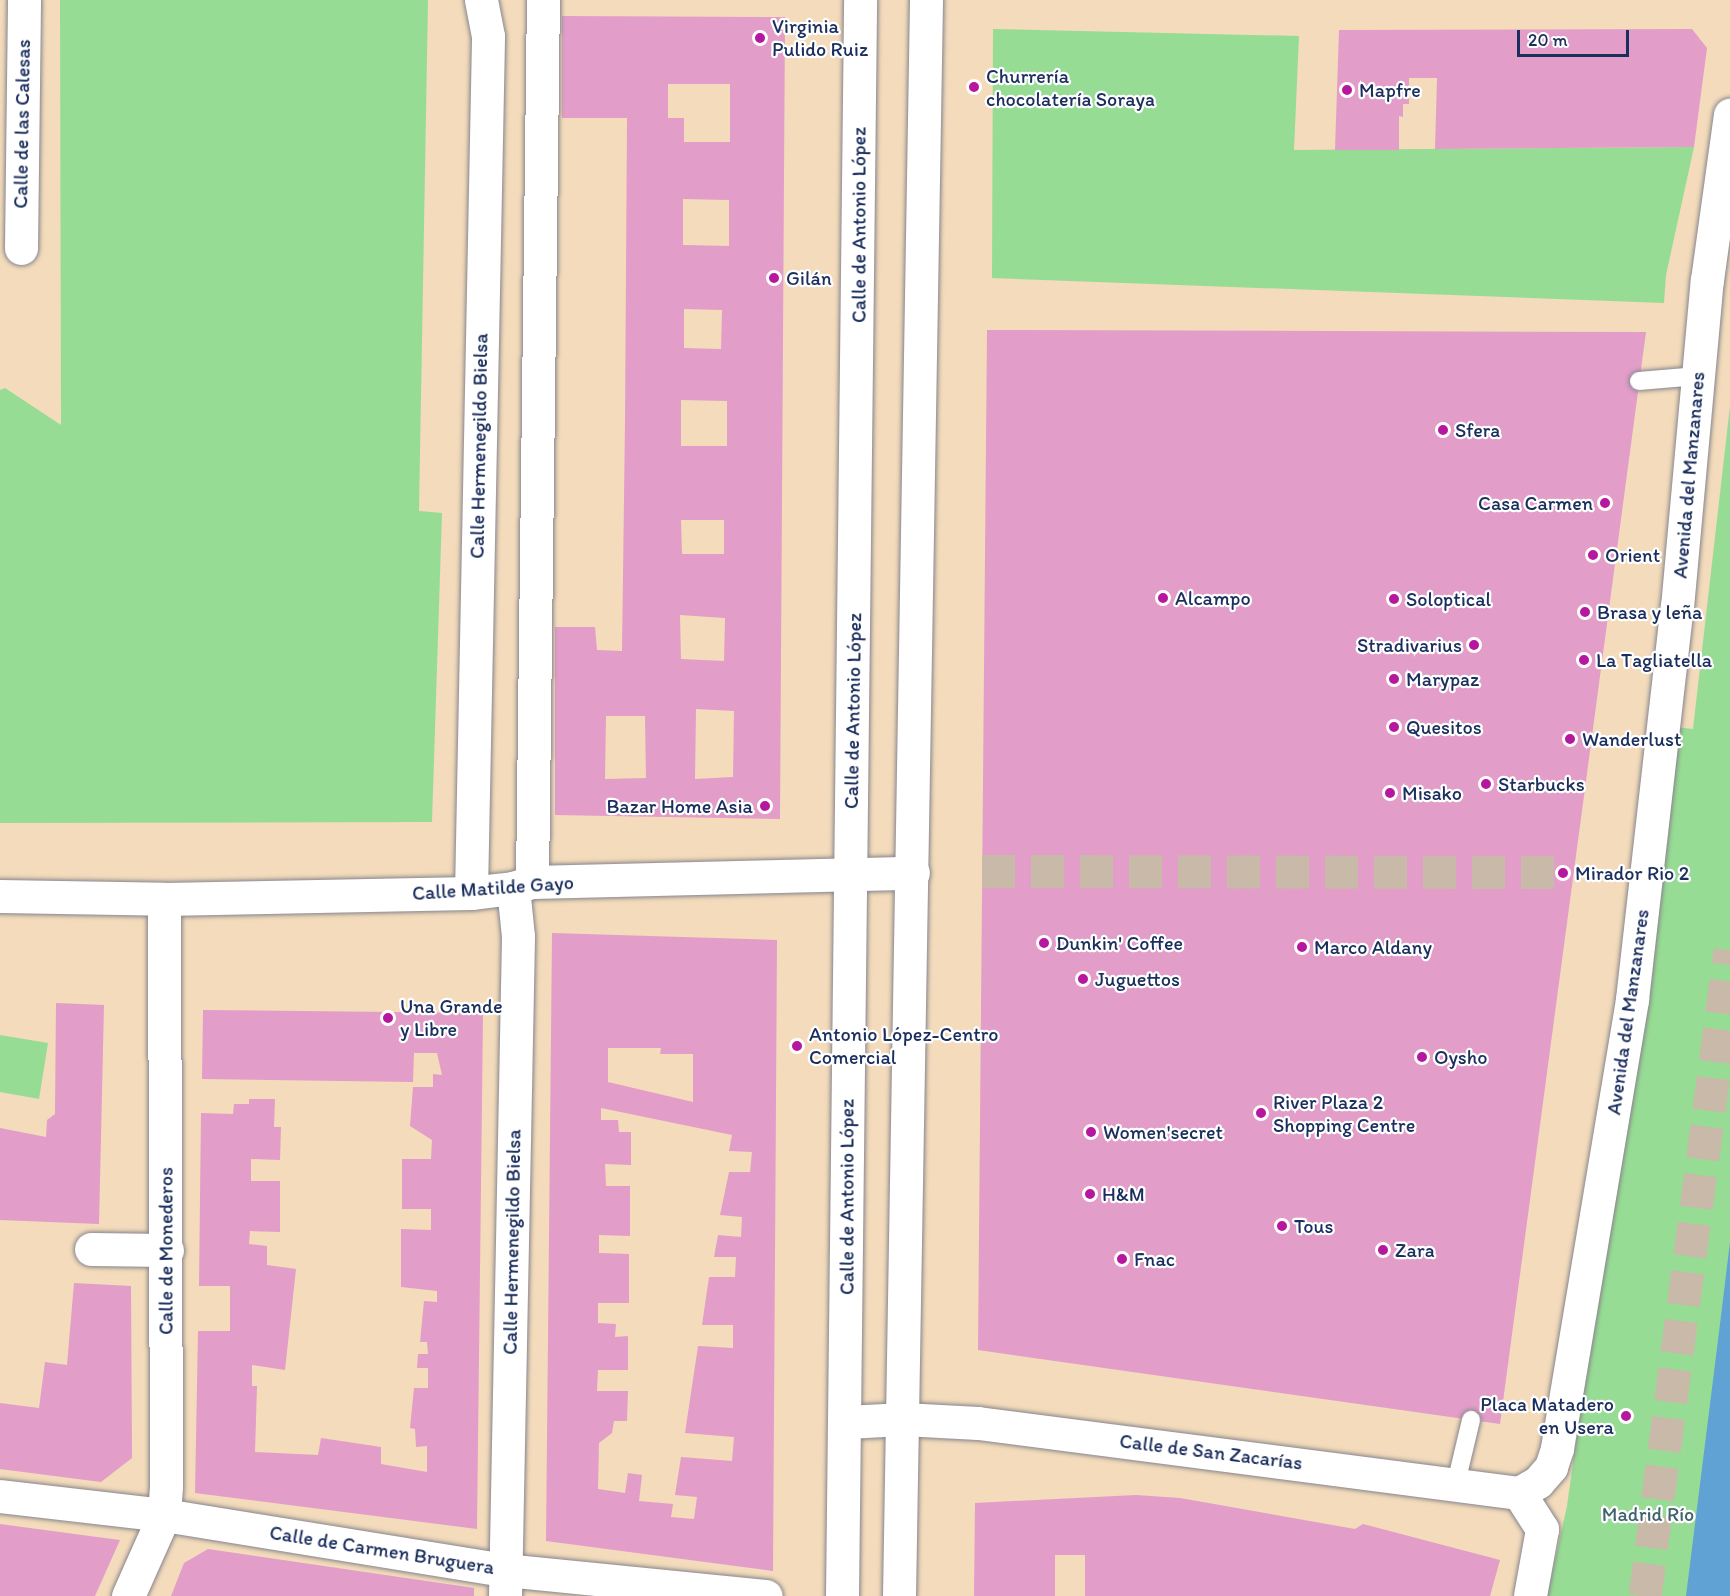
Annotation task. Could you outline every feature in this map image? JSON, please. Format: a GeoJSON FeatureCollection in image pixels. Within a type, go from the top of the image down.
{"type":"FeatureCollection","features":[{"type":"Feature","properties":{"kind":"street","name":"Calle de las Calesas"},"geometry":{"type":"LineString","coordinates":[[21,248],[24,0]]}},
{"type":"Feature","properties":{"kind":"street","name":"Calle Hermenegildo Bielsa"},"geometry":{"type":"LineString","coordinates":[[471,893],[488,36],[481,0]]}},
{"type":"Feature","properties":{"kind":"street","name":"Calle Hermenegildo Bielsa"},"geometry":{"type":"LineString","coordinates":[[505,1583],[518,936],[522,885],[543,0]]}},
{"type":"Feature","properties":{"kind":"street","name":"Calle de Antonio López"},"geometry":{"type":"LineString","coordinates":[[842,1596],[846,1422],[860,0]]}},
{"type":"Feature","properties":{"kind":"street"},"geometry":{"type":"LineString","coordinates":[[899,1596],[926,0]]}},
{"type":"Feature","properties":{"kind":"street","name":"Avenida del Manzanares"},"geometry":{"type":"LineString","coordinates":[[1509,1491],[1538,1482],[1551,1467],[1557,1448],[1632,999],[1677,606],[1698,376],[1730,115]]}},
{"type":"Feature","properties":{"kind":"street","name":"Calle Matilde Gayo"},"geometry":{"type":"LineString","coordinates":[[0,896],[164,899],[471,893],[522,885],[913,873]]}},
{"type":"Feature","properties":{"kind":"street","name":"Calle de Monederos"},"geometry":{"type":"LineString","coordinates":[[128,1596],[164,1515],[167,1250],[164,899]]}},
{"type":"Feature","properties":{"kind":"street"},"geometry":{"type":"LineString","coordinates":[[91,1249],[167,1250]]}},
{"type":"Feature","properties":{"kind":"street"},"geometry":{"type":"LineString","coordinates":[[846,1422],[903,1419]]}},
{"type":"Feature","properties":{"kind":"street","name":"Calle de San Zacarías"},"geometry":{"type":"LineString","coordinates":[[903,1419],[978,1423],[1509,1491]]}},
{"type":"Feature","properties":{"kind":"street"},"geometry":{"type":"LineString","coordinates":[[1509,1491],[1542,1529],[1530,1596]]}},
{"type":"Feature","properties":{"kind":"street","name":"Calle de Carmen Bruguera"},"geometry":{"type":"LineString","coordinates":[[0,1496],[164,1515],[505,1583],[766,1596]]}},
{"type":"Feature","properties":{"kind":"lane"},"geometry":{"type":"LineString","coordinates":[[1639,381],[1698,376]]}},
{"type":"Feature","properties":{"kind":"lane"},"geometry":{"type":"LineString","coordinates":[[1456,1483],[1471,1420]]}},
{"type":"Feature","properties":{"kind":"green space"},"geometry":{"type":"Polygon","coordinates":[[[60,0],[428,0],[419,511],[442,513],[432,822],[0,823],[0,390],[5,388],[61,425],[60,0]]]}},
{"type":"Feature","properties":{"kind":"green space"},"geometry":{"type":"Polygon","coordinates":[[[993,29],[1299,36],[1294,150],[1694,147],[1666,275],[1664,303],[992,278],[993,29]]]}},
{"type":"Feature","properties":{"kind":"green space","name":"Madrid Río"},"geometry":{"type":"Polygon","coordinates":[[[1730,406],[1730,1596],[1547,1596],[1567,1506],[1676,727],[1693,729],[1730,406]]]}},
{"type":"Feature","properties":{"kind":"green space"},"geometry":{"type":"Polygon","coordinates":[[[0,1035],[48,1043],[39,1099],[0,1092],[0,1035]]]}},
{"type":"Feature","properties":{"kind":"water"},"geometry":{"type":"Polygon","coordinates":[[[1730,1242],[1730,1596],[1686,1596],[1719,1332],[1730,1242]]]}},
{"type":"Feature","properties":{"kind":"building"},"geometry":{"type":"Polygon","coordinates":[[[562,16],[785,17],[780,819],[555,815],[555,627],[595,627],[597,650],[622,651],[625,423],[627,118],[562,118],[562,16]],[[668,84],[668,118],[684,118],[684,142],[730,142],[730,84],[668,84]],[[683,199],[683,245],[729,246],[729,200],[683,199]],[[684,309],[684,348],[721,349],[722,310],[684,309]],[[681,400],[681,446],[727,446],[727,401],[681,400]],[[681,520],[682,554],[724,554],[724,520],[681,520]],[[680,615],[681,659],[724,661],[725,618],[680,615]],[[696,709],[695,779],[733,777],[734,711],[696,709]],[[606,716],[605,779],[646,778],[645,716],[606,716]]]}},
{"type":"Feature","properties":{"kind":"building"},"geometry":{"type":"Polygon","coordinates":[[[1692,29],[1707,48],[1694,147],[1435,149],[1437,78],[1409,78],[1409,104],[1403,104],[1403,117],[1399,116],[1399,150],[1335,150],[1339,30],[1692,29]]]}},
{"type":"Feature","properties":{"kind":"building","name":"River Plaza 2 Shopping Centre"},"geometry":{"type":"Polygon","coordinates":[[[987,330],[1646,332],[1500,1424],[978,1350],[987,330]]]}},
{"type":"Feature","properties":{"kind":"building"},"geometry":{"type":"Polygon","coordinates":[[[552,933],[777,940],[773,1571],[546,1541],[552,933]],[[608,1048],[608,1082],[693,1102],[693,1054],[660,1054],[661,1048],[608,1048]],[[601,1108],[601,1120],[618,1120],[619,1132],[631,1132],[631,1165],[605,1164],[606,1186],[630,1186],[630,1236],[599,1235],[599,1253],[629,1254],[629,1303],[598,1303],[598,1323],[616,1324],[615,1337],[628,1336],[628,1370],[598,1370],[597,1391],[628,1391],[627,1421],[614,1421],[612,1433],[599,1443],[598,1489],[625,1493],[628,1473],[642,1475],[639,1501],[673,1504],[671,1517],[694,1519],[697,1497],[675,1495],[681,1457],[732,1461],[734,1437],[685,1433],[698,1346],[733,1348],[733,1325],[702,1325],[709,1277],[735,1277],[736,1257],[714,1257],[718,1235],[741,1237],[742,1217],[720,1215],[729,1172],[750,1172],[752,1152],[729,1151],[732,1135],[601,1108]]]}},
{"type":"Feature","properties":{"kind":"building"},"geometry":{"type":"Polygon","coordinates":[[[56,1003],[104,1005],[99,1224],[0,1220],[0,1128],[46,1137],[47,1120],[55,1114],[56,1003]]]}},
{"type":"Feature","properties":{"kind":"building"},"geometry":{"type":"Polygon","coordinates":[[[203,1010],[483,1013],[477,1529],[195,1493],[198,1331],[230,1331],[230,1286],[199,1286],[201,1113],[233,1114],[234,1104],[249,1104],[249,1099],[275,1099],[274,1127],[281,1127],[280,1160],[251,1159],[251,1181],[280,1181],[280,1232],[250,1231],[249,1244],[267,1246],[267,1265],[296,1269],[285,1370],[252,1365],[252,1386],[257,1386],[255,1452],[318,1455],[321,1438],[381,1447],[381,1464],[427,1472],[427,1446],[416,1447],[415,1429],[410,1428],[414,1388],[428,1388],[428,1368],[417,1368],[418,1354],[428,1354],[427,1342],[420,1342],[424,1301],[437,1302],[437,1291],[401,1287],[401,1229],[431,1230],[431,1209],[402,1209],[402,1159],[431,1159],[432,1140],[410,1126],[413,1087],[433,1087],[433,1074],[442,1075],[437,1053],[414,1053],[413,1082],[202,1079],[203,1010]]]}},
{"type":"Feature","properties":{"kind":"building"},"geometry":{"type":"Polygon","coordinates":[[[74,1283],[131,1286],[132,1458],[101,1482],[0,1469],[0,1403],[39,1408],[45,1362],[67,1365],[74,1283]]]}},
{"type":"Feature","properties":{"kind":"building"},"geometry":{"type":"Polygon","coordinates":[[[1136,1495],[1180,1498],[1355,1529],[1363,1524],[1500,1560],[1490,1596],[1085,1596],[1085,1555],[1055,1555],[1055,1596],[974,1596],[975,1503],[1136,1495]]]}},
{"type":"Feature","properties":{"kind":"building"},"geometry":{"type":"Polygon","coordinates":[[[0,1524],[120,1540],[95,1596],[0,1596],[0,1524]]]}},
{"type":"Feature","properties":{"kind":"building"},"geometry":{"type":"Polygon","coordinates":[[[208,1549],[474,1588],[474,1596],[171,1596],[184,1563],[208,1549]]]}},
{"type":"Feature","properties":{"kind":"tunnel"},"geometry":{"type":"LineString","coordinates":[[982,871],[1554,872]]}},
{"type":"Feature","properties":{"kind":"tunnel"},"geometry":{"type":"LineString","coordinates":[[1645,1596],[1730,950]]}},
{"type":"Feature","properties":{"kind":"place","name":"Virginia Pulido Ruiz"},"geometry":{"type":"Point","coordinates":[760,38]}},
{"type":"Feature","properties":{"kind":"place","name":"Churrería chocolatería Soraya"},"geometry":{"type":"Point","coordinates":[974,87]}},
{"type":"Feature","properties":{"kind":"place","name":"Mapfre"},"geometry":{"type":"Point","coordinates":[1347,90]}},
{"type":"Feature","properties":{"kind":"place","name":"Gilán"},"geometry":{"type":"Point","coordinates":[774,278]}},
{"type":"Feature","properties":{"kind":"place","name":"Sfera"},"geometry":{"type":"Point","coordinates":[1443,430]}},
{"type":"Feature","properties":{"kind":"place","name":"Casa Carmen"},"geometry":{"type":"Point","coordinates":[1605,503]}},
{"type":"Feature","properties":{"kind":"place","name":"Orient"},"geometry":{"type":"Point","coordinates":[1593,555]}},
{"type":"Feature","properties":{"kind":"place","name":"Alcampo"},"geometry":{"type":"Point","coordinates":[1163,598]}},
{"type":"Feature","properties":{"kind":"place","name":"Soloptical"},"geometry":{"type":"Point","coordinates":[1394,599]}},
{"type":"Feature","properties":{"kind":"place","name":"Brasa y leña"},"geometry":{"type":"Point","coordinates":[1585,612]}},
{"type":"Feature","properties":{"kind":"place","name":"Stradivarius"},"geometry":{"type":"Point","coordinates":[1474,645]}},
{"type":"Feature","properties":{"kind":"place","name":"La Tagliatella"},"geometry":{"type":"Point","coordinates":[1584,660]}},
{"type":"Feature","properties":{"kind":"place","name":"Marypaz"},"geometry":{"type":"Point","coordinates":[1394,679]}},
{"type":"Feature","properties":{"kind":"place","name":"Quesitos"},"geometry":{"type":"Point","coordinates":[1394,727]}},
{"type":"Feature","properties":{"kind":"place","name":"Wanderlust"},"geometry":{"type":"Point","coordinates":[1570,739]}},
{"type":"Feature","properties":{"kind":"place","name":"Starbucks"},"geometry":{"type":"Point","coordinates":[1486,784]}},
{"type":"Feature","properties":{"kind":"place","name":"Misako"},"geometry":{"type":"Point","coordinates":[1390,793]}},
{"type":"Feature","properties":{"kind":"place","name":"Bazar Home Asia"},"geometry":{"type":"Point","coordinates":[765,806]}},
{"type":"Feature","properties":{"kind":"place","name":"Mirador Rio 2"},"geometry":{"type":"Point","coordinates":[1563,873]}},
{"type":"Feature","properties":{"kind":"place","name":"Dunkin' Coffee"},"geometry":{"type":"Point","coordinates":[1044,943]}},
{"type":"Feature","properties":{"kind":"place","name":"Marco Aldany"},"geometry":{"type":"Point","coordinates":[1302,947]}},
{"type":"Feature","properties":{"kind":"place","name":"Juguettos"},"geometry":{"type":"Point","coordinates":[1083,979]}},
{"type":"Feature","properties":{"kind":"place","name":"Una Grande y Libre"},"geometry":{"type":"Point","coordinates":[388,1018]}},
{"type":"Feature","properties":{"kind":"place","name":"Antonio López-Centro Comercial"},"geometry":{"type":"Point","coordinates":[797,1046]}},
{"type":"Feature","properties":{"kind":"place","name":"Oysho"},"geometry":{"type":"Point","coordinates":[1422,1057]}},
{"type":"Feature","properties":{"kind":"place","name":"River Plaza 2 Shopping Centre"},"geometry":{"type":"Point","coordinates":[1261,1113]}},
{"type":"Feature","properties":{"kind":"place","name":"Women'secret"},"geometry":{"type":"Point","coordinates":[1091,1132]}},
{"type":"Feature","properties":{"kind":"place","name":"H&M"},"geometry":{"type":"Point","coordinates":[1090,1194]}},
{"type":"Feature","properties":{"kind":"place","name":"Tous"},"geometry":{"type":"Point","coordinates":[1282,1226]}},
{"type":"Feature","properties":{"kind":"place","name":"Zara"},"geometry":{"type":"Point","coordinates":[1383,1250]}},
{"type":"Feature","properties":{"kind":"place","name":"Fnac"},"geometry":{"type":"Point","coordinates":[1122,1259]}},
{"type":"Feature","properties":{"kind":"place","name":"Placa Matadero en Usera"},"geometry":{"type":"Point","coordinates":[1626,1416]}}]}
